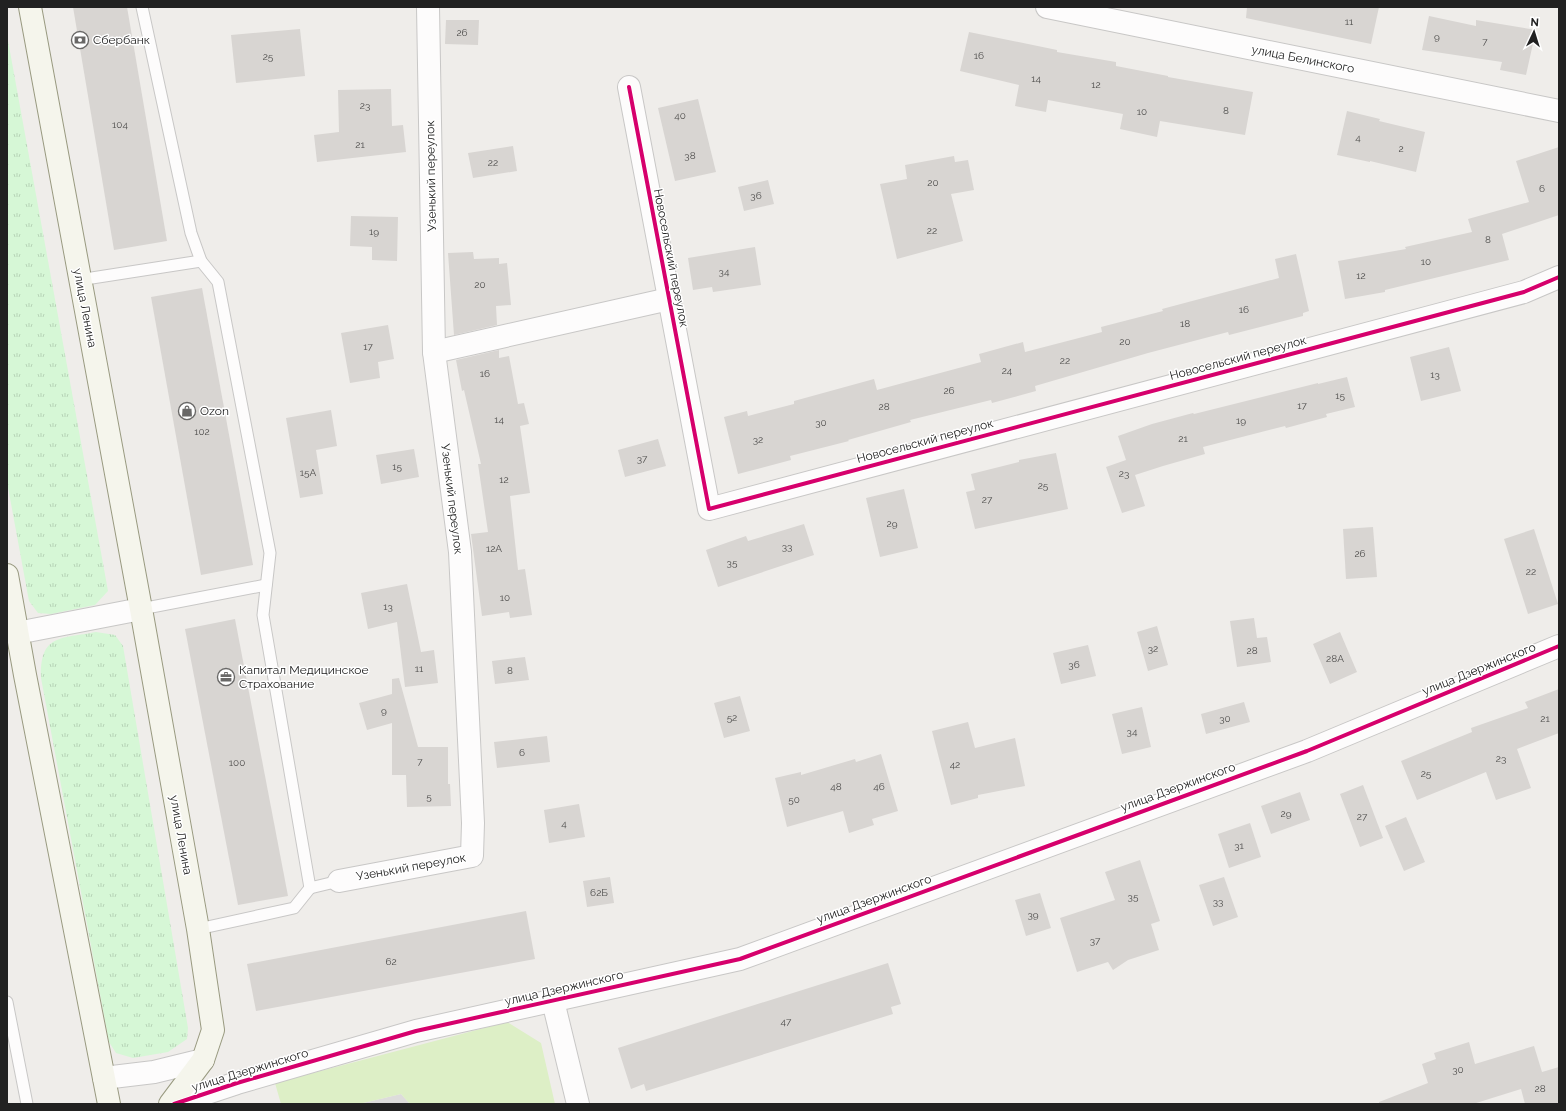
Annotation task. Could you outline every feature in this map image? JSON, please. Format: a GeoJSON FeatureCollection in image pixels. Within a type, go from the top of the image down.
{"type":"FeatureCollection","features":[{"type":"Feature","properties":{"kind":"main road","name":"улица Ленина"},"geometry":{"type":"LineString","coordinates":[[30,7],[79,280],[141,609],[198,929],[213,1030],[203,1060],[170,1104]]}},
{"type":"Feature","properties":{"kind":"main road"},"geometry":{"type":"LineString","coordinates":[[7,575],[12,633],[109,1104]]}},
{"type":"Feature","properties":{"kind":"street","name":"Узенький переулок"},"geometry":{"type":"LineString","coordinates":[[339,880],[472,856],[473,823],[460,552],[434,352],[428,7]]}},
{"type":"Feature","properties":{"kind":"street","name":"улица Белинского"},"geometry":{"type":"LineString","coordinates":[[1046,7],[1559,111]]}},
{"type":"Feature","properties":{"kind":"street","name":"Новосельский переулок"},"geometry":{"type":"LineString","coordinates":[[629,87],[709,509],[1524,292],[1559,277]]}},
{"type":"Feature","properties":{"kind":"street","name":"Новосельский переулок"},"geometry":{"type":"LineString","coordinates":[[434,352],[669,299]]}},
{"type":"Feature","properties":{"kind":"street"},"geometry":{"type":"LineString","coordinates":[[12,633],[141,609]]}},
{"type":"Feature","properties":{"kind":"street","name":"улица Дзержинского"},"geometry":{"type":"LineString","coordinates":[[174,1104],[237,1083],[416,1031],[740,959],[1307,751],[1559,646]]}},
{"type":"Feature","properties":{"kind":"street"},"geometry":{"type":"LineString","coordinates":[[553,1001],[578,1104]]}},
{"type":"Feature","properties":{"kind":"street"},"geometry":{"type":"LineString","coordinates":[[104,1078],[154,1072],[203,1060]]}},
{"type":"Feature","properties":{"kind":"lane"},"geometry":{"type":"LineString","coordinates":[[142,7],[191,233],[201,261],[218,282],[270,553],[263,615],[310,888]]}},
{"type":"Feature","properties":{"kind":"lane"},"geometry":{"type":"LineString","coordinates":[[79,280],[201,261]]}},
{"type":"Feature","properties":{"kind":"lane"},"geometry":{"type":"LineString","coordinates":[[141,609],[266,585]]}},
{"type":"Feature","properties":{"kind":"lane"},"geometry":{"type":"LineString","coordinates":[[198,929],[294,908],[310,888],[339,880]]}},
{"type":"Feature","properties":{"kind":"lane"},"geometry":{"type":"LineString","coordinates":[[7,1002],[26,1104]]}},
{"type":"Feature","properties":{"kind":"shaded area"},"geometry":{"type":"Polygon","coordinates":[[[401,1094],[410,1104],[359,1104],[401,1094]]]}},
{"type":"Feature","properties":{"kind":"green space"},"geometry":{"type":"Polygon","coordinates":[[[7,35],[108,591],[95,605],[51,614],[38,613],[29,601],[7,482],[7,35]]]}},
{"type":"Feature","properties":{"kind":"green space"},"geometry":{"type":"Polygon","coordinates":[[[96,632],[115,635],[123,646],[188,1028],[187,1039],[168,1052],[133,1058],[116,1053],[109,1042],[41,678],[44,653],[48,646],[63,638],[96,632]]]}},
{"type":"Feature","properties":{"kind":"green space"},"geometry":{"type":"Polygon","coordinates":[[[507,1022],[541,1043],[555,1104],[410,1104],[401,1094],[359,1104],[281,1104],[275,1083],[507,1022]]]}},
{"type":"Feature","properties":{"kind":"building"},"geometry":{"type":"Polygon","coordinates":[[[73,7],[127,7],[167,241],[114,250],[73,7]]]}},
{"type":"Feature","properties":{"kind":"building"},"geometry":{"type":"Polygon","coordinates":[[[1247,7],[1379,7],[1371,44],[1246,18],[1247,7]]]}},
{"type":"Feature","properties":{"kind":"building"},"geometry":{"type":"Polygon","coordinates":[[[1429,16],[1476,26],[1476,20],[1536,30],[1526,75],[1500,70],[1502,62],[1422,50],[1429,16]]]}},
{"type":"Feature","properties":{"kind":"building"},"geometry":{"type":"Polygon","coordinates":[[[446,20],[479,20],[478,45],[445,44],[446,20]]]}},
{"type":"Feature","properties":{"kind":"building"},"geometry":{"type":"Polygon","coordinates":[[[300,29],[305,76],[236,83],[231,35],[300,29]]]}},
{"type":"Feature","properties":{"kind":"building"},"geometry":{"type":"Polygon","coordinates":[[[969,32],[1057,50],[1057,52],[1116,62],[1116,66],[1168,77],[1253,92],[1245,135],[1160,121],[1157,137],[1120,129],[1123,114],[1048,100],[1046,112],[1015,106],[1019,85],[960,71],[969,32]]]}},
{"type":"Feature","properties":{"kind":"building"},"geometry":{"type":"Polygon","coordinates":[[[391,89],[392,126],[403,125],[406,152],[317,162],[314,135],[339,132],[338,90],[391,89]]]}},
{"type":"Feature","properties":{"kind":"building"},"geometry":{"type":"Polygon","coordinates":[[[698,99],[716,172],[675,181],[658,108],[698,99]]]}},
{"type":"Feature","properties":{"kind":"building"},"geometry":{"type":"Polygon","coordinates":[[[1347,111],[1380,119],[1379,121],[1425,132],[1416,172],[1337,155],[1347,111]]]}},
{"type":"Feature","properties":{"kind":"building"},"geometry":{"type":"Polygon","coordinates":[[[513,146],[517,171],[473,178],[468,153],[513,146]]]}},
{"type":"Feature","properties":{"kind":"building"},"geometry":{"type":"Polygon","coordinates":[[[1559,147],[1559,215],[1502,234],[1509,260],[1385,290],[1385,292],[1345,299],[1338,261],[1406,249],[1405,247],[1472,232],[1468,219],[1529,202],[1516,161],[1559,147]]]}},
{"type":"Feature","properties":{"kind":"building"},"geometry":{"type":"Polygon","coordinates":[[[954,156],[955,162],[968,160],[974,190],[951,194],[963,241],[897,259],[880,184],[907,179],[905,165],[954,156]]]}},
{"type":"Feature","properties":{"kind":"building"},"geometry":{"type":"Polygon","coordinates":[[[768,180],[774,204],[744,211],[738,187],[768,180]]]}},
{"type":"Feature","properties":{"kind":"building"},"geometry":{"type":"Polygon","coordinates":[[[351,216],[398,217],[397,261],[372,260],[372,247],[350,246],[351,216]]]}},
{"type":"Feature","properties":{"kind":"building"},"geometry":{"type":"Polygon","coordinates":[[[755,247],[761,285],[713,292],[712,287],[693,290],[688,258],[755,247]]]}},
{"type":"Feature","properties":{"kind":"building"},"geometry":{"type":"Polygon","coordinates":[[[473,252],[474,259],[499,258],[499,264],[507,263],[511,305],[496,306],[497,325],[454,335],[448,253],[473,252]]]}},
{"type":"Feature","properties":{"kind":"building"},"geometry":{"type":"Polygon","coordinates":[[[1296,254],[1309,311],[1303,313],[1303,316],[1229,335],[1228,332],[1148,353],[1035,386],[1036,391],[992,403],[991,400],[910,420],[911,422],[848,440],[849,441],[790,456],[791,460],[738,474],[724,417],[747,411],[748,416],[794,404],[794,401],[874,379],[877,390],[981,362],[979,354],[1023,342],[1025,352],[1102,332],[1101,327],[1279,278],[1275,259],[1296,254]]]}},
{"type":"Feature","properties":{"kind":"building"},"geometry":{"type":"Polygon","coordinates":[[[202,288],[253,565],[201,575],[151,297],[202,288]]]}},
{"type":"Feature","properties":{"kind":"building"},"geometry":{"type":"Polygon","coordinates":[[[388,325],[394,359],[378,362],[380,378],[350,383],[341,333],[388,325]]]}},
{"type":"Feature","properties":{"kind":"building"},"geometry":{"type":"Polygon","coordinates":[[[1449,347],[1461,391],[1421,401],[1410,357],[1449,347]]]}},
{"type":"Feature","properties":{"kind":"building"},"geometry":{"type":"Polygon","coordinates":[[[499,350],[499,358],[509,356],[518,404],[524,403],[529,424],[520,426],[530,493],[510,496],[518,570],[525,569],[532,615],[510,618],[509,612],[482,616],[471,534],[488,532],[478,464],[481,464],[464,390],[462,391],[456,360],[499,350]]]}},
{"type":"Feature","properties":{"kind":"building"},"geometry":{"type":"Polygon","coordinates":[[[1347,377],[1355,407],[1326,414],[1327,417],[1286,428],[1285,426],[1203,447],[1205,454],[1135,475],[1145,506],[1122,513],[1106,467],[1126,460],[1118,436],[1152,424],[1193,413],[1194,414],[1347,377]]]}},
{"type":"Feature","properties":{"kind":"building"},"geometry":{"type":"Polygon","coordinates":[[[331,410],[337,446],[316,450],[323,494],[300,498],[286,418],[331,410]]]}},
{"type":"Feature","properties":{"kind":"building"},"geometry":{"type":"Polygon","coordinates":[[[658,439],[666,466],[625,477],[618,450],[658,439]]]}},
{"type":"Feature","properties":{"kind":"building"},"geometry":{"type":"Polygon","coordinates":[[[414,449],[419,477],[381,484],[376,455],[414,449]]]}},
{"type":"Feature","properties":{"kind":"building"},"geometry":{"type":"Polygon","coordinates":[[[1056,453],[1068,509],[975,529],[966,492],[975,490],[971,474],[1019,462],[1019,460],[1056,453]]]}},
{"type":"Feature","properties":{"kind":"building"},"geometry":{"type":"Polygon","coordinates":[[[904,489],[918,548],[880,557],[866,498],[904,489]]]}},
{"type":"Feature","properties":{"kind":"building"},"geometry":{"type":"Polygon","coordinates":[[[804,524],[814,555],[718,587],[706,550],[746,536],[748,541],[804,524]]]}},
{"type":"Feature","properties":{"kind":"building"},"geometry":{"type":"Polygon","coordinates":[[[1373,527],[1377,577],[1346,579],[1343,529],[1373,527]]]}},
{"type":"Feature","properties":{"kind":"building"},"geometry":{"type":"Polygon","coordinates":[[[1534,529],[1558,604],[1528,614],[1504,539],[1534,529]]]}},
{"type":"Feature","properties":{"kind":"building"},"geometry":{"type":"Polygon","coordinates":[[[407,584],[421,652],[434,650],[438,683],[405,687],[397,622],[368,629],[361,593],[407,584]]]}},
{"type":"Feature","properties":{"kind":"building"},"geometry":{"type":"Polygon","coordinates":[[[1254,618],[1257,638],[1267,637],[1271,662],[1237,667],[1230,621],[1254,618]]]}},
{"type":"Feature","properties":{"kind":"building"},"geometry":{"type":"Polygon","coordinates":[[[235,619],[288,896],[238,905],[185,629],[235,619]]]}},
{"type":"Feature","properties":{"kind":"building"},"geometry":{"type":"Polygon","coordinates":[[[1157,626],[1168,665],[1148,671],[1137,632],[1157,626]]]}},
{"type":"Feature","properties":{"kind":"building"},"geometry":{"type":"Polygon","coordinates":[[[1340,632],[1357,672],[1330,684],[1313,644],[1340,632]]]}},
{"type":"Feature","properties":{"kind":"building"},"geometry":{"type":"Polygon","coordinates":[[[1088,645],[1096,676],[1061,684],[1053,653],[1088,645]]]}},
{"type":"Feature","properties":{"kind":"building"},"geometry":{"type":"Polygon","coordinates":[[[525,657],[529,680],[495,684],[492,661],[525,657]]]}},
{"type":"Feature","properties":{"kind":"building"},"geometry":{"type":"Polygon","coordinates":[[[399,678],[418,747],[448,747],[448,784],[450,784],[451,806],[407,807],[406,775],[392,775],[392,723],[367,730],[359,703],[392,694],[392,679],[399,678]]]}},
{"type":"Feature","properties":{"kind":"building"},"geometry":{"type":"Polygon","coordinates":[[[1559,689],[1559,733],[1517,749],[1531,788],[1496,800],[1486,772],[1417,800],[1401,761],[1472,732],[1471,728],[1528,708],[1525,702],[1559,689]]]}},
{"type":"Feature","properties":{"kind":"building"},"geometry":{"type":"Polygon","coordinates":[[[740,696],[750,731],[724,738],[714,703],[740,696]]]}},
{"type":"Feature","properties":{"kind":"building"},"geometry":{"type":"Polygon","coordinates":[[[1244,702],[1250,722],[1206,734],[1201,714],[1244,702]]]}},
{"type":"Feature","properties":{"kind":"building"},"geometry":{"type":"Polygon","coordinates":[[[1142,707],[1151,747],[1122,754],[1112,714],[1142,707]]]}},
{"type":"Feature","properties":{"kind":"building"},"geometry":{"type":"Polygon","coordinates":[[[968,722],[975,748],[1015,738],[1025,786],[978,795],[978,798],[951,805],[932,731],[968,722]]]}},
{"type":"Feature","properties":{"kind":"building"},"geometry":{"type":"Polygon","coordinates":[[[547,736],[550,762],[497,768],[494,742],[547,736]]]}},
{"type":"Feature","properties":{"kind":"building"},"geometry":{"type":"Polygon","coordinates":[[[881,754],[898,811],[872,819],[874,825],[849,833],[843,811],[787,827],[775,778],[801,772],[801,775],[855,759],[856,762],[881,754]]]}},
{"type":"Feature","properties":{"kind":"building"},"geometry":{"type":"Polygon","coordinates":[[[1363,785],[1383,838],[1360,847],[1340,794],[1363,785]]]}},
{"type":"Feature","properties":{"kind":"building"},"geometry":{"type":"Polygon","coordinates":[[[1300,792],[1310,820],[1271,834],[1261,806],[1300,792]]]}},
{"type":"Feature","properties":{"kind":"building"},"geometry":{"type":"Polygon","coordinates":[[[579,804],[585,837],[549,843],[544,810],[579,804]]]}},
{"type":"Feature","properties":{"kind":"building"},"geometry":{"type":"Polygon","coordinates":[[[1406,817],[1425,862],[1404,871],[1385,826],[1406,817]]]}},
{"type":"Feature","properties":{"kind":"building"},"geometry":{"type":"Polygon","coordinates":[[[1250,823],[1261,857],[1229,868],[1218,834],[1250,823]]]}},
{"type":"Feature","properties":{"kind":"building"},"geometry":{"type":"Polygon","coordinates":[[[1140,860],[1160,921],[1151,924],[1159,950],[1128,960],[1113,970],[1108,962],[1077,972],[1060,918],[1115,900],[1105,872],[1140,860]]]}},
{"type":"Feature","properties":{"kind":"building"},"geometry":{"type":"Polygon","coordinates":[[[610,877],[614,903],[587,907],[583,881],[610,877]]]}},
{"type":"Feature","properties":{"kind":"building"},"geometry":{"type":"Polygon","coordinates":[[[1224,877],[1238,917],[1213,926],[1199,885],[1224,877]]]}},
{"type":"Feature","properties":{"kind":"building"},"geometry":{"type":"Polygon","coordinates":[[[1040,893],[1051,928],[1026,936],[1015,900],[1040,893]]]}},
{"type":"Feature","properties":{"kind":"building"},"geometry":{"type":"Polygon","coordinates":[[[526,911],[535,959],[256,1011],[247,964],[526,911]]]}},
{"type":"Feature","properties":{"kind":"building"},"geometry":{"type":"Polygon","coordinates":[[[888,963],[901,1004],[891,1007],[893,1014],[646,1091],[644,1084],[631,1089],[618,1048],[888,963]]]}},
{"type":"Feature","properties":{"kind":"building"},"geometry":{"type":"Polygon","coordinates":[[[1469,1042],[1475,1064],[1534,1046],[1542,1072],[1559,1067],[1559,1104],[1525,1104],[1521,1089],[1473,1104],[1379,1104],[1379,1102],[1428,1083],[1422,1064],[1436,1059],[1434,1053],[1469,1042]]]}},
{"type":"Feature","properties":{"kind":"cycle path"},"geometry":{"type":"LineString","coordinates":[[629,87],[709,509],[1524,292],[1559,277]]}},
{"type":"Feature","properties":{"kind":"cycle path"},"geometry":{"type":"LineString","coordinates":[[174,1104],[237,1083],[416,1031],[740,959],[1307,751],[1559,646]]}},
{"type":"Feature","properties":{"kind":"place","name":"Сбербанк"},"geometry":{"type":"Point","coordinates":[80,40]}},
{"type":"Feature","properties":{"kind":"place","name":"Ozon"},"geometry":{"type":"Point","coordinates":[187,411]}},
{"type":"Feature","properties":{"kind":"place","name":"Капитал Медицинское Страхование"},"geometry":{"type":"Point","coordinates":[226,677]}}]}
